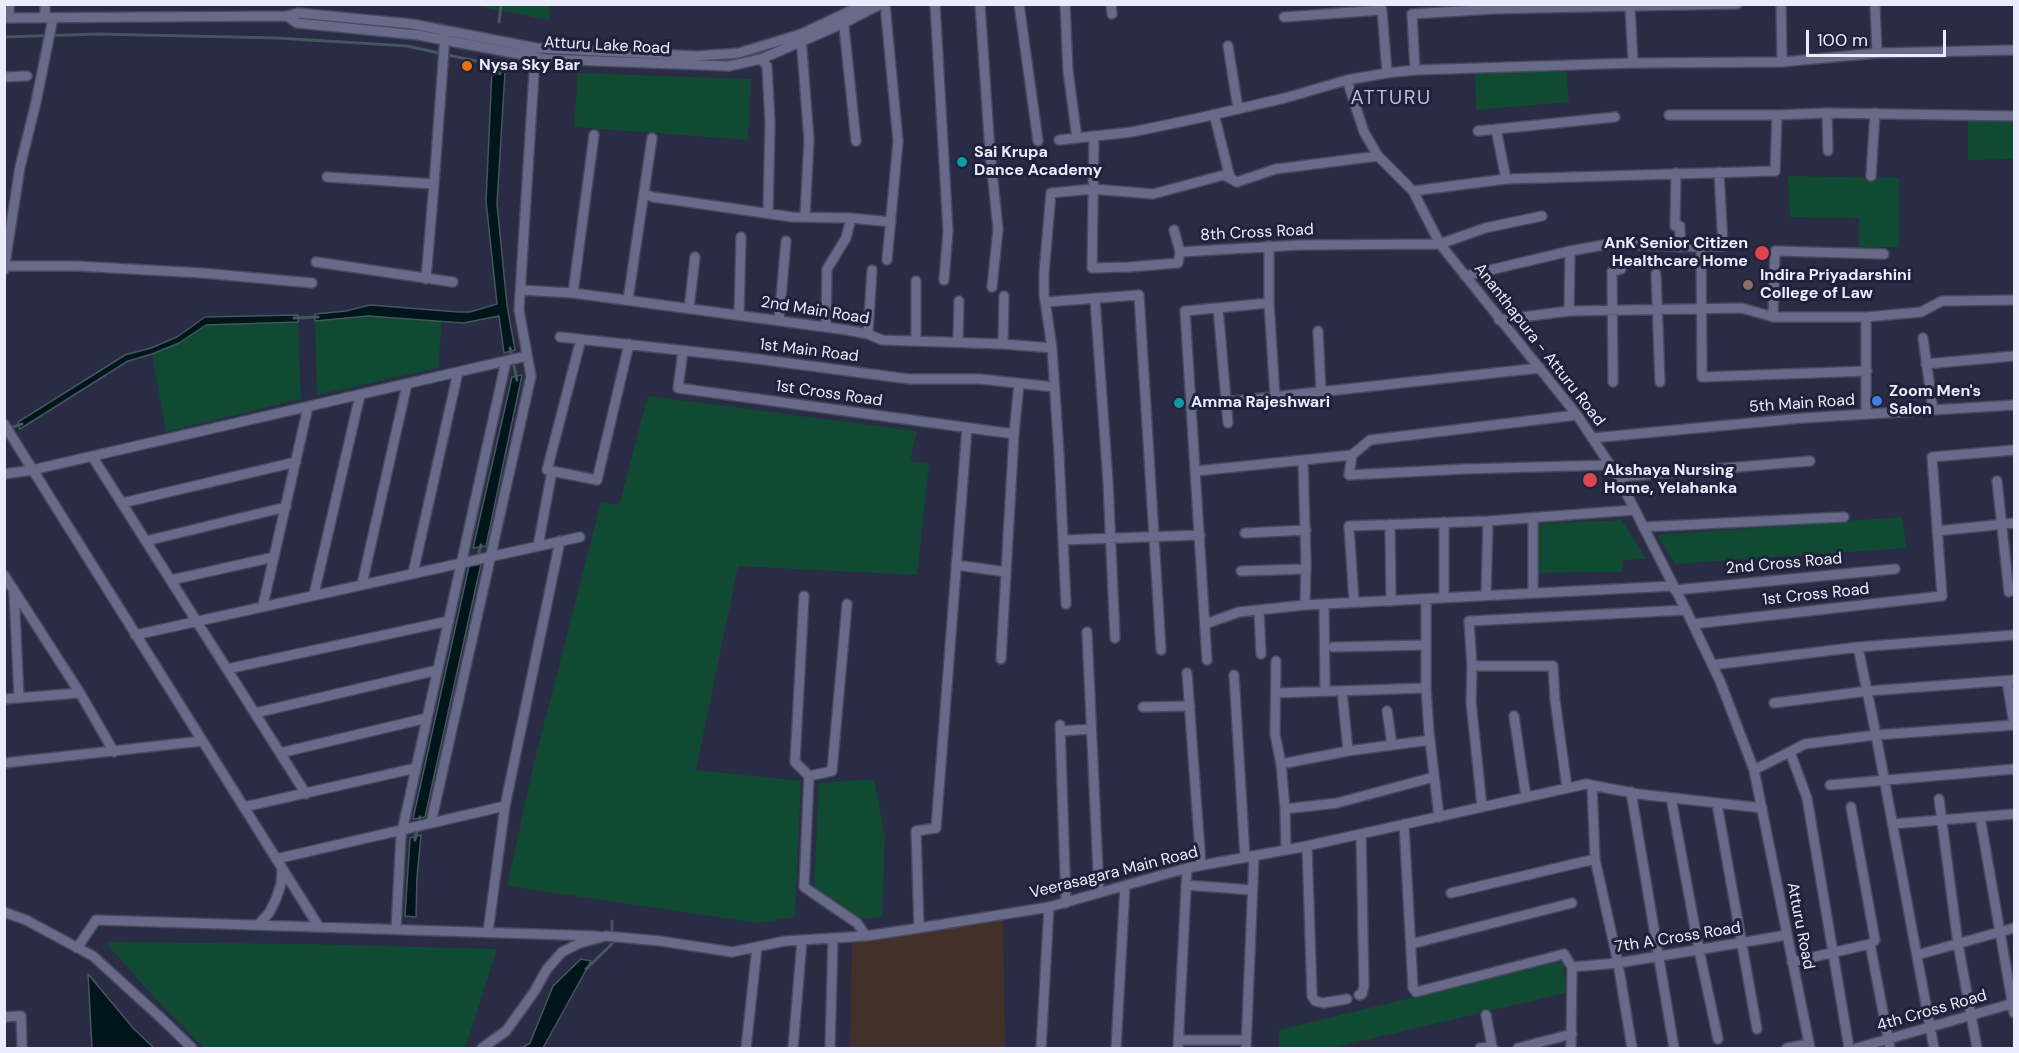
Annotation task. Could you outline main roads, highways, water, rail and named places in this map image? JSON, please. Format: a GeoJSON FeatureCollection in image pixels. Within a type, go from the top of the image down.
{"type":"FeatureCollection","features":[{"type":"Feature","properties":{"kind":"waterway"},"geometry":{"type":"LineString","coordinates":[[499,22],[501,4]]}},
{"type":"Feature","properties":{"kind":"waterway"},"geometry":{"type":"LineString","coordinates":[[4,37],[98,34],[277,38],[407,46],[499,66],[500,74]]}},
{"type":"Feature","properties":{"kind":"waterway"},"geometry":{"type":"LineString","coordinates":[[294,318],[318,317]]}},
{"type":"Feature","properties":{"kind":"waterway"},"geometry":{"type":"LineString","coordinates":[[510,348],[517,380]]}},
{"type":"Feature","properties":{"kind":"waterway"},"geometry":{"type":"LineString","coordinates":[[9,428],[22,424]]}},
{"type":"Feature","properties":{"kind":"waterway"},"geometry":{"type":"LineString","coordinates":[[477,559],[481,545]]}},
{"type":"Feature","properties":{"kind":"waterway"},"geometry":{"type":"LineString","coordinates":[[415,840],[420,817]]}},
{"type":"Feature","properties":{"kind":"waterway"},"geometry":{"type":"LineString","coordinates":[[612,921],[612,932]]}},
{"type":"Feature","properties":{"kind":"waterway"},"geometry":{"type":"LineString","coordinates":[[586,969],[612,944]]}},
{"type":"Feature","properties":{"kind":"place","name":"Nysa Sky Bar"},"geometry":{"type":"Point","coordinates":[467,66]}},
{"type":"Feature","properties":{"kind":"place","name":"Sai Krupa Dance Academy"},"geometry":{"type":"Point","coordinates":[962,162]}},
{"type":"Feature","properties":{"kind":"place","name":"AnK Senior Citizen Healthcare Home"},"geometry":{"type":"Point","coordinates":[1762,253]}},
{"type":"Feature","properties":{"kind":"place","name":"Indira Priyadarshini College of Law"},"geometry":{"type":"Point","coordinates":[1748,285]}},
{"type":"Feature","properties":{"kind":"place","name":"Zoom Men's Salon"},"geometry":{"type":"Point","coordinates":[1877,401]}},
{"type":"Feature","properties":{"kind":"place","name":"Amma Rajeshwari"},"geometry":{"type":"Point","coordinates":[1179,403]}},
{"type":"Feature","properties":{"kind":"place","name":"Akshaya Nursing Home, Yelahanka"},"geometry":{"type":"Point","coordinates":[1590,480]}},
{"type":"Feature","properties":{"kind":"district","name":"ATTURU"},"geometry":{"type":"Point","coordinates":[1391,99]}}]}
